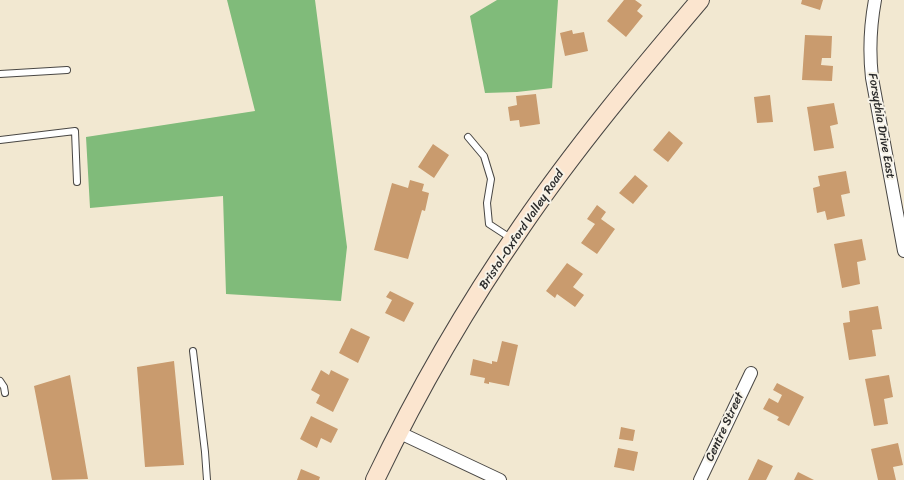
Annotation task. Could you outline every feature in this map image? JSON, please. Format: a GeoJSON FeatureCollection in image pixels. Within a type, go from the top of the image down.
{"type":"FeatureCollection","features":[{"type":"Feature","properties":{"kind":"main road","name":"Bristol-Oxford Valley Road"},"geometry":{"type":"LineString","coordinates":[[374,480],[428,377],[473,301],[513,240],[568,162],[660,47],[700,0]]}},
{"type":"Feature","properties":{"kind":"street","name":"Forsythia Drive East"},"geometry":{"type":"LineString","coordinates":[[875,0],[871,22],[870,55],[872,78],[904,251]]}},
{"type":"Feature","properties":{"kind":"street","name":"Centre Street"},"geometry":{"type":"LineString","coordinates":[[700,480],[751,373]]}},
{"type":"Feature","properties":{"kind":"street"},"geometry":{"type":"LineString","coordinates":[[398,432],[500,480]]}},
{"type":"Feature","properties":{"kind":"lane"},"geometry":{"type":"LineString","coordinates":[[0,74],[67,70]]}},
{"type":"Feature","properties":{"kind":"lane"},"geometry":{"type":"LineString","coordinates":[[0,140],[75,132],[77,182]]}},
{"type":"Feature","properties":{"kind":"lane"},"geometry":{"type":"LineString","coordinates":[[468,137],[484,156],[490,179],[487,203],[489,224],[513,240]]}},
{"type":"Feature","properties":{"kind":"lane"},"geometry":{"type":"LineString","coordinates":[[193,351],[207,480]]}},
{"type":"Feature","properties":{"kind":"lane"},"geometry":{"type":"LineString","coordinates":[[0,381],[5,392]]}},
{"type":"Feature","properties":{"kind":"green space"},"geometry":{"type":"Polygon","coordinates":[[[227,0],[315,0],[347,247],[341,301],[226,294],[223,196],[90,208],[86,137],[255,111],[227,0]]]}},
{"type":"Feature","properties":{"kind":"green space"},"geometry":{"type":"Polygon","coordinates":[[[497,0],[558,0],[552,88],[517,92],[485,93],[470,16],[497,0]]]}},
{"type":"Feature","properties":{"kind":"building"},"geometry":{"type":"Polygon","coordinates":[[[624,0],[635,0],[642,5],[637,11],[643,16],[626,37],[607,21],[624,0]]]}},
{"type":"Feature","properties":{"kind":"building"},"geometry":{"type":"Polygon","coordinates":[[[802,0],[823,0],[820,10],[801,4],[802,0]]]}},
{"type":"Feature","properties":{"kind":"building"},"geometry":{"type":"Polygon","coordinates":[[[572,30],[573,34],[584,32],[588,51],[565,56],[560,33],[572,30]]]}},
{"type":"Feature","properties":{"kind":"building"},"geometry":{"type":"Polygon","coordinates":[[[805,35],[832,36],[831,58],[822,58],[821,65],[833,66],[832,81],[802,80],[805,35]]]}},
{"type":"Feature","properties":{"kind":"building"},"geometry":{"type":"Polygon","coordinates":[[[536,94],[540,124],[520,127],[519,120],[510,121],[508,107],[517,105],[516,96],[536,94]]]}},
{"type":"Feature","properties":{"kind":"building"},"geometry":{"type":"Polygon","coordinates":[[[770,95],[773,122],[757,123],[754,97],[770,95]]]}},
{"type":"Feature","properties":{"kind":"building"},"geometry":{"type":"Polygon","coordinates":[[[834,103],[838,124],[830,126],[834,148],[814,151],[807,107],[834,103]]]}},
{"type":"Feature","properties":{"kind":"building"},"geometry":{"type":"Polygon","coordinates":[[[669,131],[683,143],[668,162],[653,150],[669,131]]]}},
{"type":"Feature","properties":{"kind":"building"},"geometry":{"type":"Polygon","coordinates":[[[433,144],[449,155],[434,178],[418,167],[433,144]]]}},
{"type":"Feature","properties":{"kind":"building"},"geometry":{"type":"Polygon","coordinates":[[[846,171],[850,193],[841,195],[845,216],[827,220],[825,211],[817,213],[813,188],[820,186],[818,176],[846,171]]]}},
{"type":"Feature","properties":{"kind":"building"},"geometry":{"type":"Polygon","coordinates":[[[635,175],[648,186],[633,204],[619,193],[635,175]]]}},
{"type":"Feature","properties":{"kind":"building"},"geometry":{"type":"Polygon","coordinates":[[[410,180],[424,184],[422,191],[429,193],[425,211],[422,210],[408,259],[374,250],[392,183],[408,188],[410,180]]]}},
{"type":"Feature","properties":{"kind":"building"},"geometry":{"type":"Polygon","coordinates":[[[597,205],[606,212],[601,219],[615,229],[597,254],[581,243],[595,224],[587,219],[597,205]]]}},
{"type":"Feature","properties":{"kind":"building"},"geometry":{"type":"Polygon","coordinates":[[[862,239],[866,260],[857,262],[860,284],[842,288],[834,244],[862,239]]]}},
{"type":"Feature","properties":{"kind":"building"},"geometry":{"type":"Polygon","coordinates":[[[567,263],[583,274],[573,287],[584,295],[575,307],[557,294],[555,298],[546,291],[567,263]]]}},
{"type":"Feature","properties":{"kind":"building"},"geometry":{"type":"Polygon","coordinates":[[[390,291],[414,303],[404,322],[385,313],[392,300],[386,297],[390,291]]]}},
{"type":"Feature","properties":{"kind":"building"},"geometry":{"type":"Polygon","coordinates":[[[878,306],[882,329],[872,330],[876,356],[849,360],[843,323],[850,322],[849,311],[878,306]]]}},
{"type":"Feature","properties":{"kind":"building"},"geometry":{"type":"Polygon","coordinates":[[[351,328],[370,337],[358,363],[339,353],[351,328]]]}},
{"type":"Feature","properties":{"kind":"building"},"geometry":{"type":"Polygon","coordinates":[[[502,341],[518,345],[509,386],[489,382],[489,384],[484,383],[485,378],[470,375],[473,359],[492,364],[492,361],[497,362],[502,341]]]}},
{"type":"Feature","properties":{"kind":"building"},"geometry":{"type":"Polygon","coordinates":[[[174,361],[184,465],[145,467],[137,367],[174,361]]]}},
{"type":"Feature","properties":{"kind":"building"},"geometry":{"type":"Polygon","coordinates":[[[321,370],[329,375],[331,370],[349,379],[333,412],[316,403],[320,395],[311,390],[321,370]]]}},
{"type":"Feature","properties":{"kind":"building"},"geometry":{"type":"Polygon","coordinates":[[[70,375],[88,479],[52,480],[34,386],[70,375]]]}},
{"type":"Feature","properties":{"kind":"building"},"geometry":{"type":"Polygon","coordinates":[[[889,375],[893,397],[884,399],[888,424],[874,426],[865,379],[889,375]]]}},
{"type":"Feature","properties":{"kind":"building"},"geometry":{"type":"Polygon","coordinates":[[[777,383],[804,397],[789,426],[777,420],[779,417],[763,409],[769,398],[778,403],[782,395],[773,390],[777,383]]]}},
{"type":"Feature","properties":{"kind":"building"},"geometry":{"type":"Polygon","coordinates":[[[311,416],[338,429],[331,443],[321,438],[317,448],[300,439],[311,416]]]}},
{"type":"Feature","properties":{"kind":"building"},"geometry":{"type":"Polygon","coordinates":[[[621,427],[635,430],[633,441],[619,439],[621,427]]]}},
{"type":"Feature","properties":{"kind":"building"},"geometry":{"type":"Polygon","coordinates":[[[898,443],[903,465],[893,467],[896,480],[878,480],[871,449],[898,443]]]}},
{"type":"Feature","properties":{"kind":"building"},"geometry":{"type":"Polygon","coordinates":[[[618,448],[638,452],[634,471],[614,467],[618,448]]]}},
{"type":"Feature","properties":{"kind":"building"},"geometry":{"type":"Polygon","coordinates":[[[758,459],[773,466],[766,480],[748,480],[758,459]]]}},
{"type":"Feature","properties":{"kind":"building"},"geometry":{"type":"Polygon","coordinates":[[[301,469],[320,477],[319,480],[297,480],[301,469]]]}},
{"type":"Feature","properties":{"kind":"building"},"geometry":{"type":"Polygon","coordinates":[[[798,472],[814,480],[794,480],[798,472]]]}}]}
